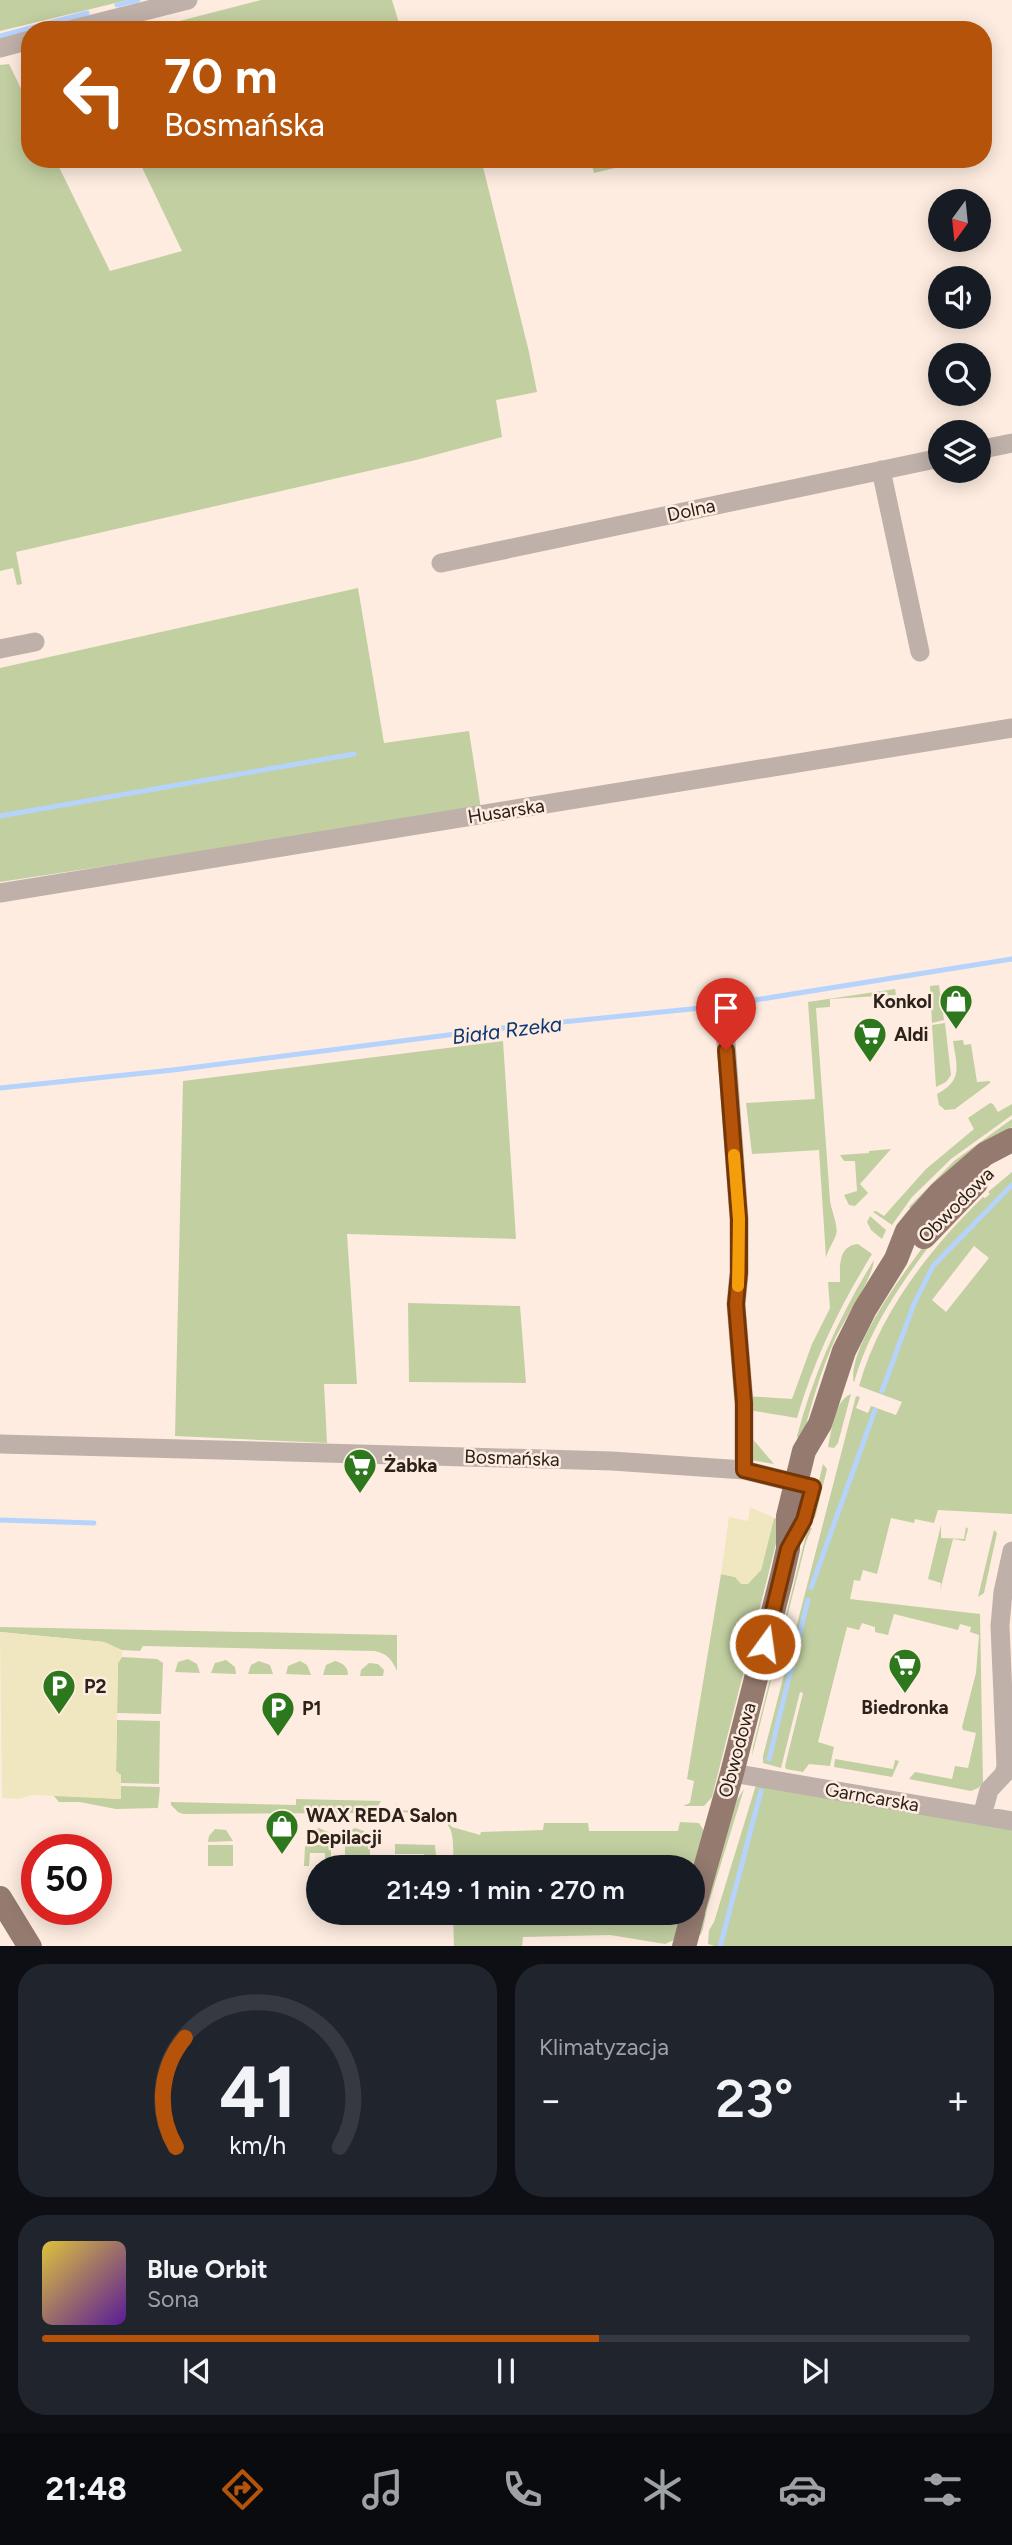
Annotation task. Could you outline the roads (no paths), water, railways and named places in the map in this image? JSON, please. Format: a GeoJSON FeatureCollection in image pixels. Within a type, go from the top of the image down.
{"type":"FeatureCollection","features":[{"type":"Feature","properties":{"kind":"main road","name":"Obwodowa"},"geometry":{"type":"LineString","coordinates":[[705,1869],[788,1549],[788,1516],[804,1485],[804,1451],[820,1424],[844,1351],[865,1308],[896,1259],[907,1231],[940,1193],[985,1154],[1012,1140]]}},
{"type":"Feature","properties":{"kind":"main road","name":"Obwodowa"},"geometry":{"type":"LineString","coordinates":[[896,1259],[920,1241],[1012,1147]]}},
{"type":"Feature","properties":{"kind":"main road"},"geometry":{"type":"LineString","coordinates":[[0,1898],[29,1946]]}},
{"type":"Feature","properties":{"kind":"main road","name":"Obwodowa"},"geometry":{"type":"LineString","coordinates":[[684,1946],[690,1925]]}},
{"type":"Feature","properties":{"kind":"street"},"geometry":{"type":"LineString","coordinates":[[105,21],[188,0]]}},
{"type":"Feature","properties":{"kind":"street"},"geometry":{"type":"LineString","coordinates":[[0,48],[21,42]]}},
{"type":"Feature","properties":{"kind":"street"},"geometry":{"type":"LineString","coordinates":[[991,447],[1012,443]]}},
{"type":"Feature","properties":{"kind":"street","name":"Dolna"},"geometry":{"type":"LineString","coordinates":[[441,563],[928,460]]}},
{"type":"Feature","properties":{"kind":"street"},"geometry":{"type":"LineString","coordinates":[[881,470],[920,652]]}},
{"type":"Feature","properties":{"kind":"street"},"geometry":{"type":"LineString","coordinates":[[0,649],[35,642]]}},
{"type":"Feature","properties":{"kind":"street","name":"Husarska"},"geometry":{"type":"LineString","coordinates":[[0,893],[1012,728]]}},
{"type":"Feature","properties":{"kind":"street"},"geometry":{"type":"LineString","coordinates":[[724,1029],[739,1219],[736,1304],[744,1403],[744,1470]]}},
{"type":"Feature","properties":{"kind":"street","name":"Bosmańska"},"geometry":{"type":"LineString","coordinates":[[0,1444],[521,1458],[744,1470],[804,1485]]}},
{"type":"Feature","properties":{"kind":"street"},"geometry":{"type":"LineString","coordinates":[[982,1816],[989,1790],[1004,1774],[1006,1766],[1000,1626],[1003,1592],[1012,1550]]}},
{"type":"Feature","properties":{"kind":"street","name":"Garncarska"},"geometry":{"type":"LineString","coordinates":[[732,1773],[1012,1821]]}},
{"type":"Feature","properties":{"kind":"waterway"},"geometry":{"type":"LineString","coordinates":[[117,5],[138,0]]}},
{"type":"Feature","properties":{"kind":"waterway"},"geometry":{"type":"LineString","coordinates":[[57,21],[87,13]]}},
{"type":"Feature","properties":{"kind":"waterway"},"geometry":{"type":"LineString","coordinates":[[0,36],[21,30]]}},
{"type":"Feature","properties":{"kind":"waterway"},"geometry":{"type":"LineString","coordinates":[[0,816],[354,754]]}},
{"type":"Feature","properties":{"kind":"waterway","name":"Biała Rzeka"},"geometry":{"type":"LineString","coordinates":[[0,1088],[173,1070],[503,1028],[711,1007],[1012,959]]}},
{"type":"Feature","properties":{"kind":"waterway"},"geometry":{"type":"LineString","coordinates":[[882,1391],[914,1304],[933,1266],[1012,1185]]}},
{"type":"Feature","properties":{"kind":"waterway"},"geometry":{"type":"LineString","coordinates":[[811,1588],[875,1410]]}},
{"type":"Feature","properties":{"kind":"waterway"},"geometry":{"type":"LineString","coordinates":[[0,1520],[94,1523]]}},
{"type":"Feature","properties":{"kind":"waterway"},"geometry":{"type":"LineString","coordinates":[[769,1759],[808,1600]]}},
{"type":"Feature","properties":{"kind":"waterway"},"geometry":{"type":"LineString","coordinates":[[720,1946],[761,1791]]}},
{"type":"Feature","properties":{"kind":"place","name":"Konkol"},"geometry":{"type":"Point","coordinates":[956,1031]}},
{"type":"Feature","properties":{"kind":"place","name":"Aldi"},"geometry":{"type":"Point","coordinates":[870,1064]}},
{"type":"Feature","properties":{"kind":"place","name":"Żabka"},"geometry":{"type":"Point","coordinates":[360,1495]}},
{"type":"Feature","properties":{"kind":"place","name":"Biedronka"},"geometry":{"type":"Point","coordinates":[905,1695]}},
{"type":"Feature","properties":{"kind":"place","name":"P2"},"geometry":{"type":"Point","coordinates":[59,1716]}},
{"type":"Feature","properties":{"kind":"place","name":"P1"},"geometry":{"type":"Point","coordinates":[278,1738]}},
{"type":"Feature","properties":{"kind":"place","name":"WAX REDA Salon Depilacji"},"geometry":{"type":"Point","coordinates":[282,1856]}}]}
